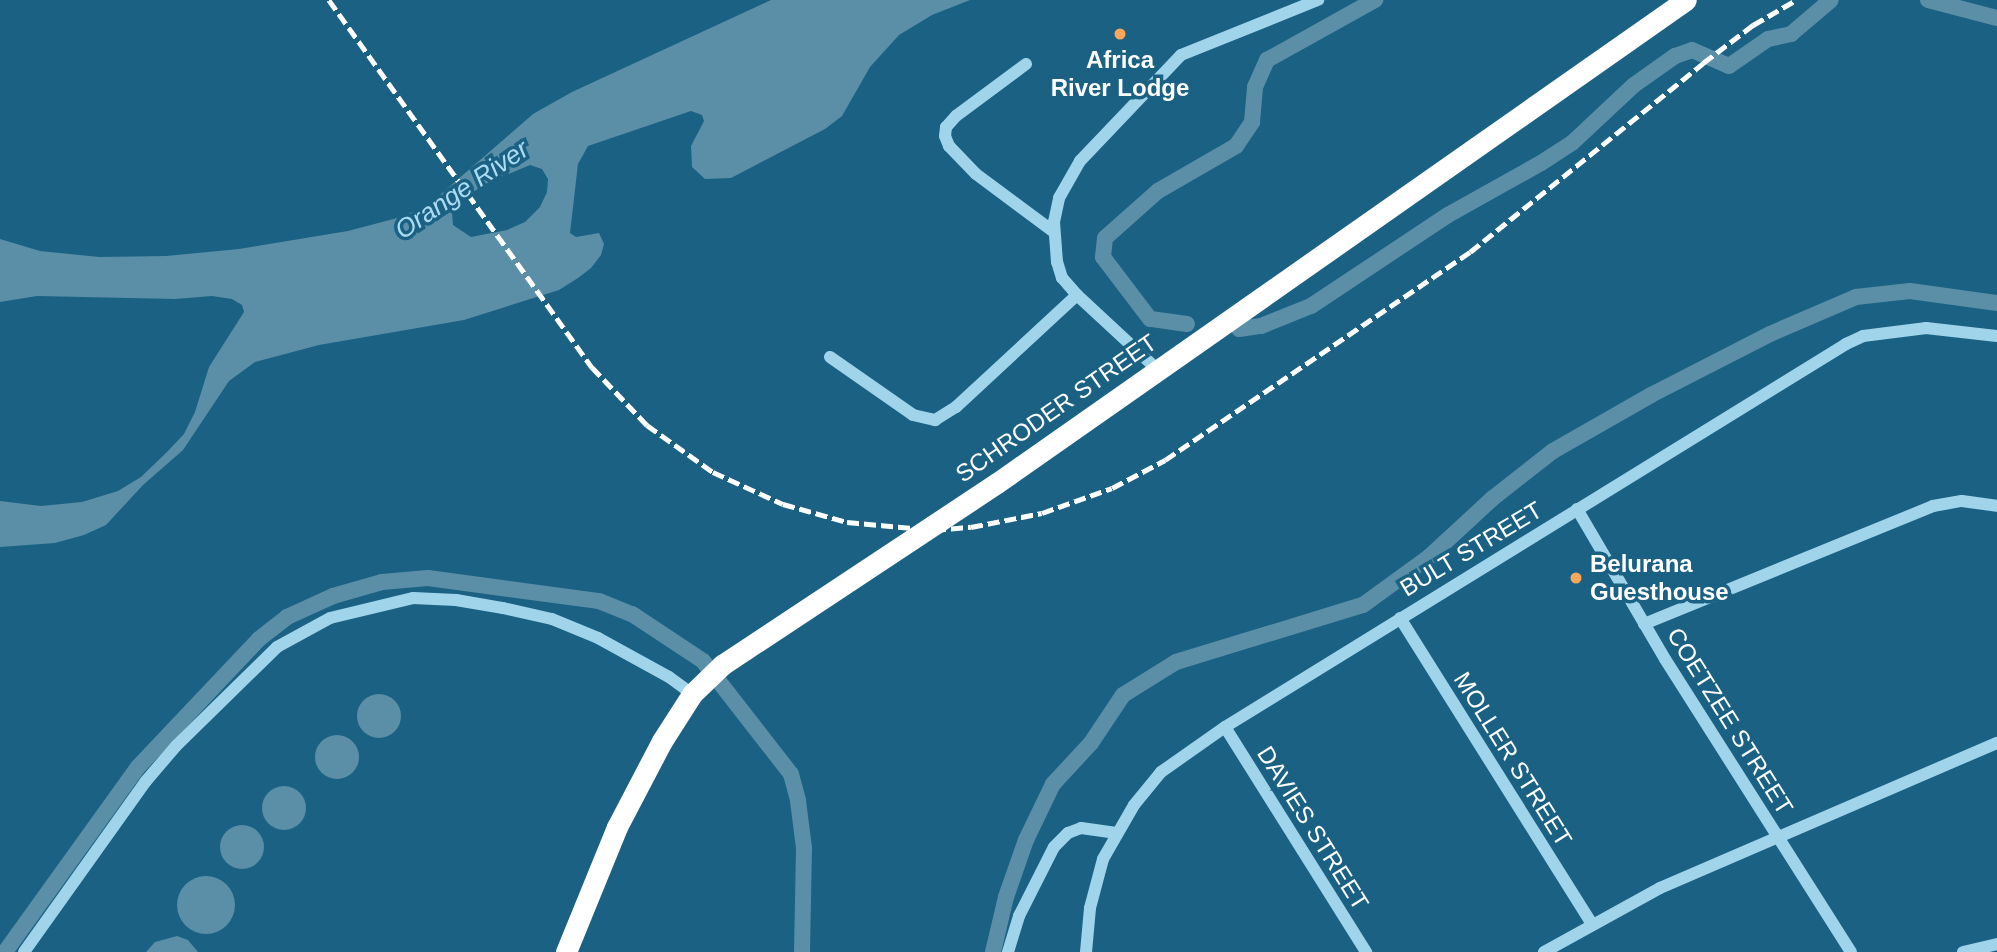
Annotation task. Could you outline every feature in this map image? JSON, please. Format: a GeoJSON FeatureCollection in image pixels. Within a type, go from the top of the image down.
{"type":"FeatureCollection","features":[{"type":"Feature","properties":{"kind":"highway","name":"SCHRODER STREET"},"geometry":{"type":"LineString","coordinates":[[566,952],[617,827],[662,741],[699,686],[722,665],[906,545],[1686,0]]}},
{"type":"Feature","properties":{"kind":"street"},"geometry":{"type":"LineString","coordinates":[[1157,369],[1062,278],[1057,262],[1054,232],[1059,198],[1080,161],[1181,55],[1318,0]]}},
{"type":"Feature","properties":{"kind":"street"},"geometry":{"type":"LineString","coordinates":[[1026,64],[956,116],[946,127],[945,136],[949,146],[976,174],[1054,232]]}},
{"type":"Feature","properties":{"kind":"street"},"geometry":{"type":"LineString","coordinates":[[830,357],[913,415],[935,420],[956,407],[1077,295]]}},
{"type":"Feature","properties":{"kind":"street","name":"BULT STREET"},"geometry":{"type":"LineString","coordinates":[[1086,952],[1088,919],[1096,883],[1117,833],[1150,782],[1225,727],[1798,372],[1863,337],[1926,328],[1997,336]]}},
{"type":"Feature","properties":{"kind":"street"},"geometry":{"type":"LineString","coordinates":[[1644,624],[1933,506],[1962,501],[1997,506]]}},
{"type":"Feature","properties":{"kind":"street","name":"COETZEE STREET"},"geometry":{"type":"LineString","coordinates":[[1577,509],[1644,624],[1851,952]]}},
{"type":"Feature","properties":{"kind":"street"},"geometry":{"type":"LineString","coordinates":[[24,952],[146,780],[176,746],[277,647],[297,633],[330,618],[413,597],[456,600],[503,608],[552,619],[598,638],[669,677],[699,686]]}},
{"type":"Feature","properties":{"kind":"street","name":"MOLLER STREET"},"geometry":{"type":"LineString","coordinates":[[1400,618],[1591,923]]}},
{"type":"Feature","properties":{"kind":"street","name":"DAVIES STREET"},"geometry":{"type":"LineString","coordinates":[[1225,727],[1366,952]]}},
{"type":"Feature","properties":{"kind":"street"},"geometry":{"type":"LineString","coordinates":[[1544,952],[1591,923],[1660,888],[1997,743]]}},
{"type":"Feature","properties":{"kind":"street"},"geometry":{"type":"LineString","coordinates":[[1008,952],[1019,916],[1054,846],[1068,833],[1081,828],[1117,833]]}},
{"type":"Feature","properties":{"kind":"street"},"geometry":{"type":"LineString","coordinates":[[1963,952],[1997,944]]}},
{"type":"Feature","properties":{"kind":"water","name":"Orange River"},"geometry":{"type":"Polygon","coordinates":[[[771,0],[970,0],[932,15],[899,35],[870,67],[842,116],[825,129],[731,178],[705,179],[692,167],[691,146],[704,121],[702,115],[691,111],[588,146],[578,164],[570,233],[576,237],[599,233],[604,244],[601,255],[591,268],[578,278],[559,290],[464,320],[319,345],[255,362],[229,381],[183,450],[143,485],[106,525],[84,535],[55,543],[0,547],[0,501],[41,506],[82,502],[118,491],[141,477],[168,451],[184,434],[195,412],[209,367],[244,312],[242,305],[232,299],[212,296],[175,299],[37,296],[0,302],[0,239],[40,251],[99,257],[166,256],[239,249],[348,231],[401,217],[422,208],[533,114],[572,92],[771,0]],[[530,165],[487,183],[456,203],[452,212],[453,225],[471,237],[507,230],[525,222],[540,207],[547,192],[548,179],[542,169],[530,165]]]}},
{"type":"Feature","properties":{"kind":"water"},"geometry":{"type":"Polygon","coordinates":[[[379,694],[388,695],[395,700],[400,707],[400,725],[395,732],[388,737],[379,738],[370,737],[363,732],[358,725],[357,716],[358,707],[363,700],[370,695],[379,694]]]}},
{"type":"Feature","properties":{"kind":"water"},"geometry":{"type":"Polygon","coordinates":[[[337,735],[346,736],[353,741],[358,748],[358,766],[353,773],[346,778],[337,779],[328,778],[321,773],[316,766],[315,757],[316,748],[321,741],[328,736],[337,735]]]}},
{"type":"Feature","properties":{"kind":"water"},"geometry":{"type":"Polygon","coordinates":[[[284,786],[293,787],[300,792],[305,799],[305,817],[300,824],[293,829],[284,830],[275,829],[268,824],[263,817],[262,808],[263,799],[268,792],[275,787],[284,786]]]}},
{"type":"Feature","properties":{"kind":"water"},"geometry":{"type":"Polygon","coordinates":[[[242,825],[251,826],[258,831],[263,838],[263,856],[258,863],[251,868],[242,869],[233,868],[226,863],[221,856],[220,847],[221,838],[226,831],[233,826],[242,825]]]}},
{"type":"Feature","properties":{"kind":"water"},"geometry":{"type":"Polygon","coordinates":[[[200,876],[212,876],[227,884],[235,899],[235,911],[227,926],[212,934],[200,934],[185,926],[177,911],[177,899],[185,884],[200,876]]]}},
{"type":"Feature","properties":{"kind":"water"},"geometry":{"type":"Polygon","coordinates":[[[177,936],[188,940],[198,952],[146,952],[155,942],[177,936]]]}},
{"type":"Feature","properties":{"kind":"waterway"},"geometry":{"type":"LineString","coordinates":[[1187,324],[1150,319],[1103,257],[1105,238],[1158,191],[1236,146],[1252,122],[1255,87],[1267,60],[1375,0]]}},
{"type":"Feature","properties":{"kind":"waterway"},"geometry":{"type":"LineString","coordinates":[[1239,329],[1261,326],[1311,306],[1448,215],[1541,163],[1572,143],[1634,85],[1675,56],[1692,50],[1729,66],[1768,39],[1791,34],[1831,0]]}},
{"type":"Feature","properties":{"kind":"waterway"},"geometry":{"type":"LineString","coordinates":[[1928,0],[1997,18]]}},
{"type":"Feature","properties":{"kind":"waterway"},"geometry":{"type":"LineString","coordinates":[[993,952],[1006,897],[1026,840],[1053,784],[1091,743],[1123,695],[1176,662],[1363,605],[1429,557],[1493,498],[1553,451],[1651,395],[1770,334],[1856,297],[1910,291],[1997,303]]}},
{"type":"Feature","properties":{"kind":"waterway"},"geometry":{"type":"LineString","coordinates":[[5,952],[138,767],[259,639],[287,617],[333,596],[382,582],[428,578],[599,601],[632,614],[703,661],[791,774],[798,801],[804,848],[802,952]]}},
{"type":"Feature","properties":{"kind":"railway"},"geometry":{"type":"LineString","coordinates":[[329,0],[592,367],[647,425],[713,472],[783,504],[847,522],[934,530],[971,527],[1042,513],[1112,488],[1165,460],[1470,252],[1703,63],[1753,25],[1796,0]]}},
{"type":"Feature","properties":{"kind":"place","name":"Africa River Lodge"},"geometry":{"type":"Point","coordinates":[1120,34]}},
{"type":"Feature","properties":{"kind":"place","name":"Belurana Guesthouse"},"geometry":{"type":"Point","coordinates":[1576,578]}}]}
